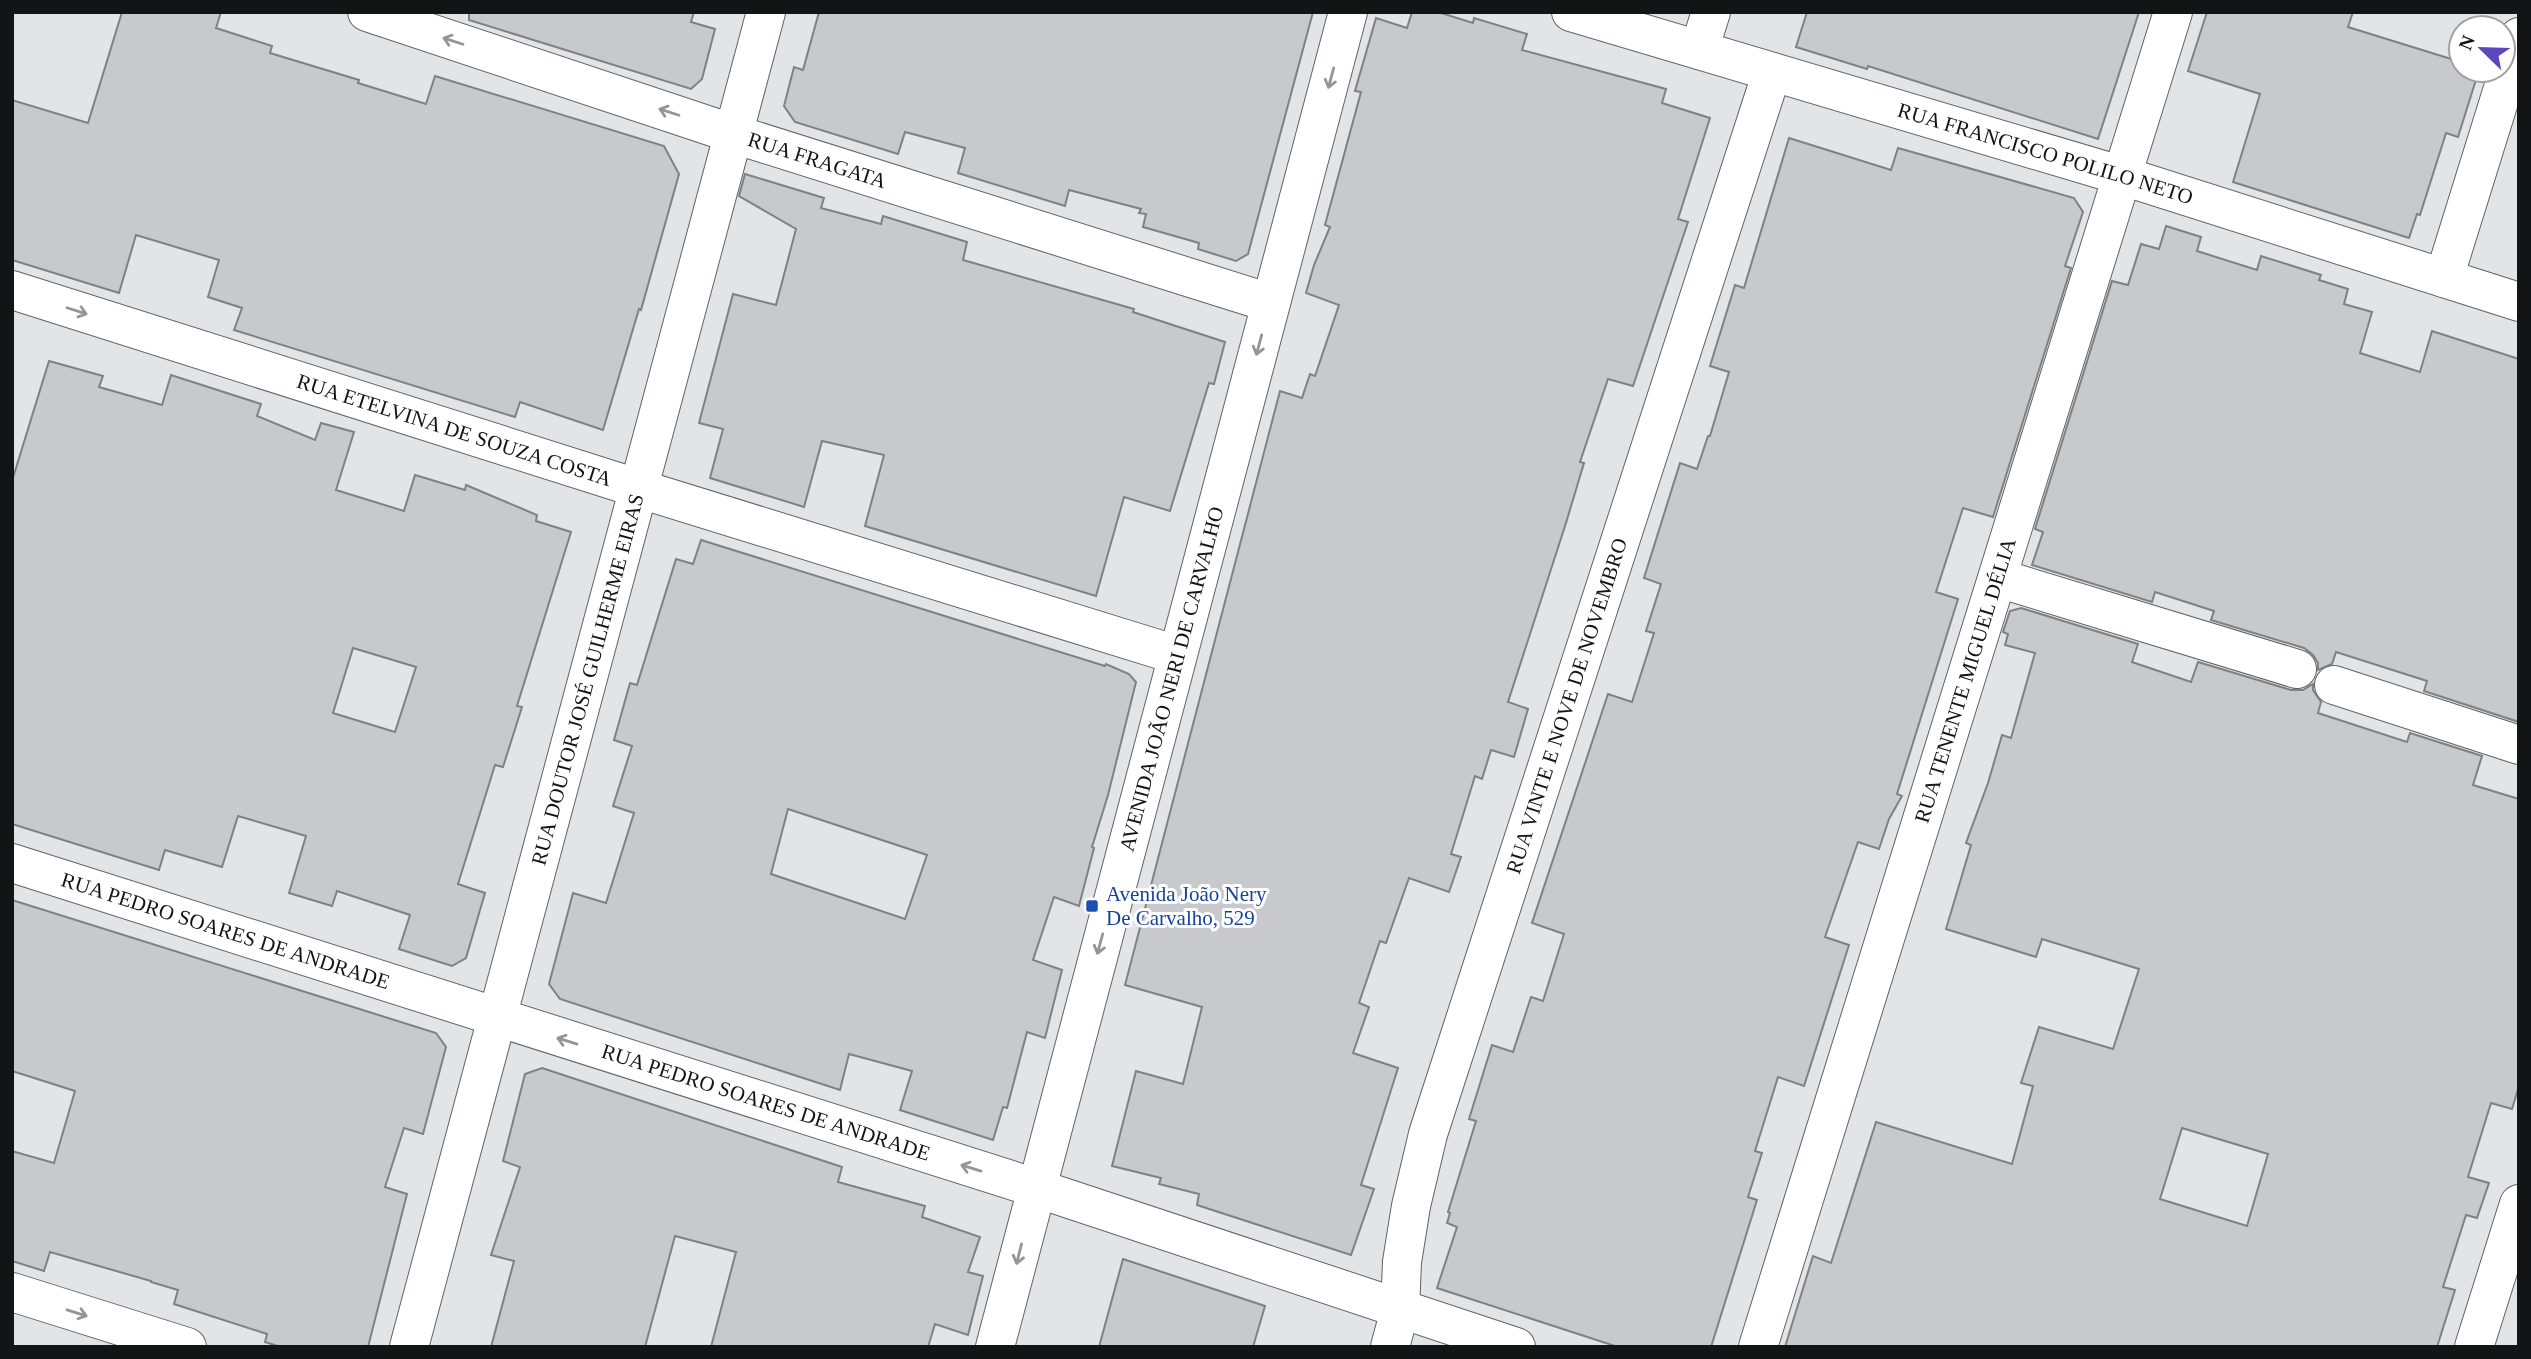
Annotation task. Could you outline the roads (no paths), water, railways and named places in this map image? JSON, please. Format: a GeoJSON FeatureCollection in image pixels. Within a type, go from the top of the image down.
{"type":"FeatureCollection","features":[{"type":"Feature","properties":{"kind":"street","name":"RUA FRAGATA"},"geometry":{"type":"LineString","coordinates":[[367,12],[734,134],[1270,303]]}},
{"type":"Feature","properties":{"kind":"street","name":"RUA DOUTOR JOSÉ GUILHERME EIRAS"},"geometry":{"type":"LineString","coordinates":[[409,1347],[766,12]]}},
{"type":"Feature","properties":{"kind":"street","name":"AVENIDA JOÃO NERI DE CARVALHO"},"geometry":{"type":"LineString","coordinates":[[995,1347],[1348,12]]}},
{"type":"Feature","properties":{"kind":"street","name":"RUA FRANCISCO POLILO NETO"},"geometry":{"type":"LineString","coordinates":[[1571,12],[2123,176],[2519,302]]}},
{"type":"Feature","properties":{"kind":"street"},"geometry":{"type":"LineString","coordinates":[[1699,50],[1710,12]]}},
{"type":"Feature","properties":{"kind":"street","name":"RUA TENENTE MIGUEL DÉLIA"},"geometry":{"type":"LineString","coordinates":[[1758,1347],[2173,12]]}},
{"type":"Feature","properties":{"kind":"street"},"geometry":{"type":"LineString","coordinates":[[2444,278],[2519,37]]}},
{"type":"Feature","properties":{"kind":"street","name":"RUA VINTE E NOVE DE NOVEMBRO"},"geometry":{"type":"LineString","coordinates":[[1390,1347],[1400,1310],[1402,1262],[1411,1206],[1428,1134],[1772,72]]}},
{"type":"Feature","properties":{"kind":"street","name":"RUA ETELVINA DE SOUZA COSTA"},"geometry":{"type":"LineString","coordinates":[[12,290],[1177,655]]}},
{"type":"Feature","properties":{"kind":"street"},"geometry":{"type":"LineString","coordinates":[[1997,579],[2297,670]]}},
{"type":"Feature","properties":{"kind":"street"},"geometry":{"type":"LineString","coordinates":[[2334,685],[2519,745]]}},
{"type":"Feature","properties":{"kind":"street","name":"RUA PEDRO SOARES DE ANDRADE"},"geometry":{"type":"LineString","coordinates":[[12,863],[1036,1188],[1517,1347]]}},
{"type":"Feature","properties":{"kind":"street"},"geometry":{"type":"LineString","coordinates":[[2474,1347],[2519,1204]]}},
{"type":"Feature","properties":{"kind":"street"},"geometry":{"type":"LineString","coordinates":[[12,1292],[187,1347]]}},
{"type":"Feature","properties":{"kind":"place","name":"Avenida João Nery De Carvalho, 529"},"geometry":{"type":"Point","coordinates":[1092,906]}}]}
